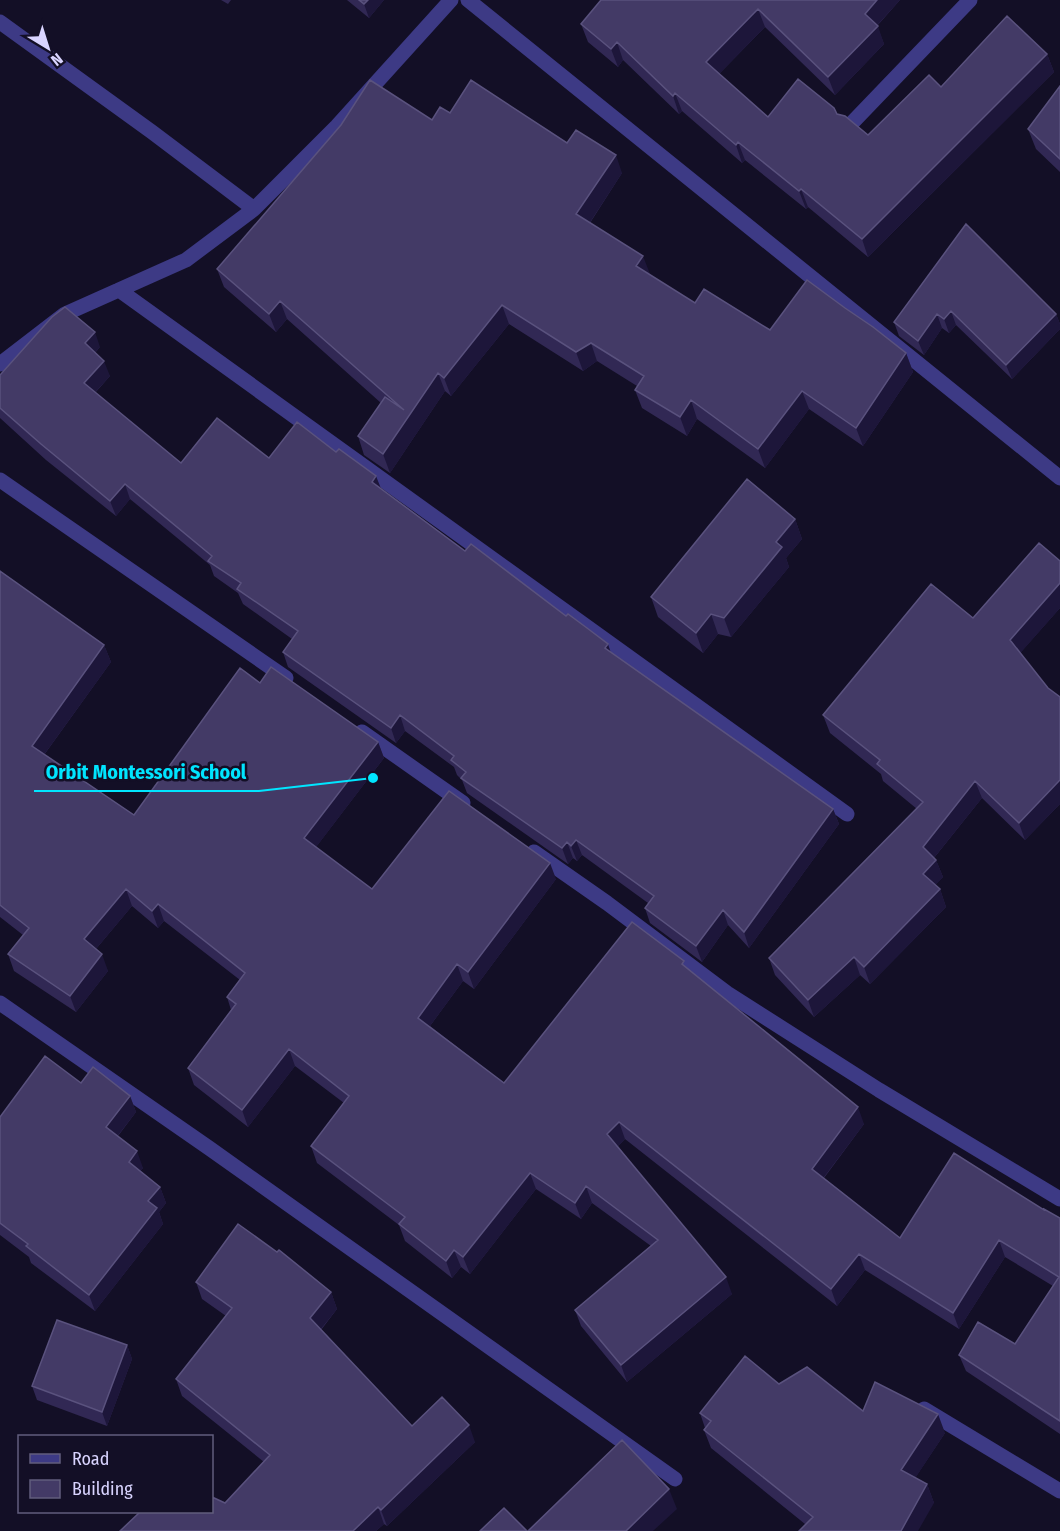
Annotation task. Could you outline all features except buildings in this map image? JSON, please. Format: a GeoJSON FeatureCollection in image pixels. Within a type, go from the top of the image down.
{"type":"FeatureCollection","features":[{"type":"Feature","properties":{"kind":"street"},"geometry":{"type":"LineString","coordinates":[[0,364],[65,314],[186,260],[254,208],[337,126],[451,0]]}},
{"type":"Feature","properties":{"kind":"street"},"geometry":{"type":"LineString","coordinates":[[468,0],[1060,478]]}},
{"type":"Feature","properties":{"kind":"street"},"geometry":{"type":"LineString","coordinates":[[850,125],[969,0]]}},
{"type":"Feature","properties":{"kind":"street"},"geometry":{"type":"LineString","coordinates":[[0,22],[254,208]]}},
{"type":"Feature","properties":{"kind":"street"},"geometry":{"type":"LineString","coordinates":[[119,290],[846,814]]}},
{"type":"Feature","properties":{"kind":"street"},"geometry":{"type":"LineString","coordinates":[[0,480],[294,684]]}},
{"type":"Feature","properties":{"kind":"street"},"geometry":{"type":"LineString","coordinates":[[352,725],[480,814]]}},
{"type":"Feature","properties":{"kind":"street"},"geometry":{"type":"LineString","coordinates":[[519,842],[607,903],[727,993],[879,1090],[1060,1199]]}},
{"type":"Feature","properties":{"kind":"street"},"geometry":{"type":"LineString","coordinates":[[0,1003],[675,1479]]}},
{"type":"Feature","properties":{"kind":"street"},"geometry":{"type":"LineString","coordinates":[[915,1404],[1060,1491]]}},
{"type":"Feature","properties":{"kind":"place","name":"Orbit Montessori School"},"geometry":{"type":"Point","coordinates":[373,778]}}]}
